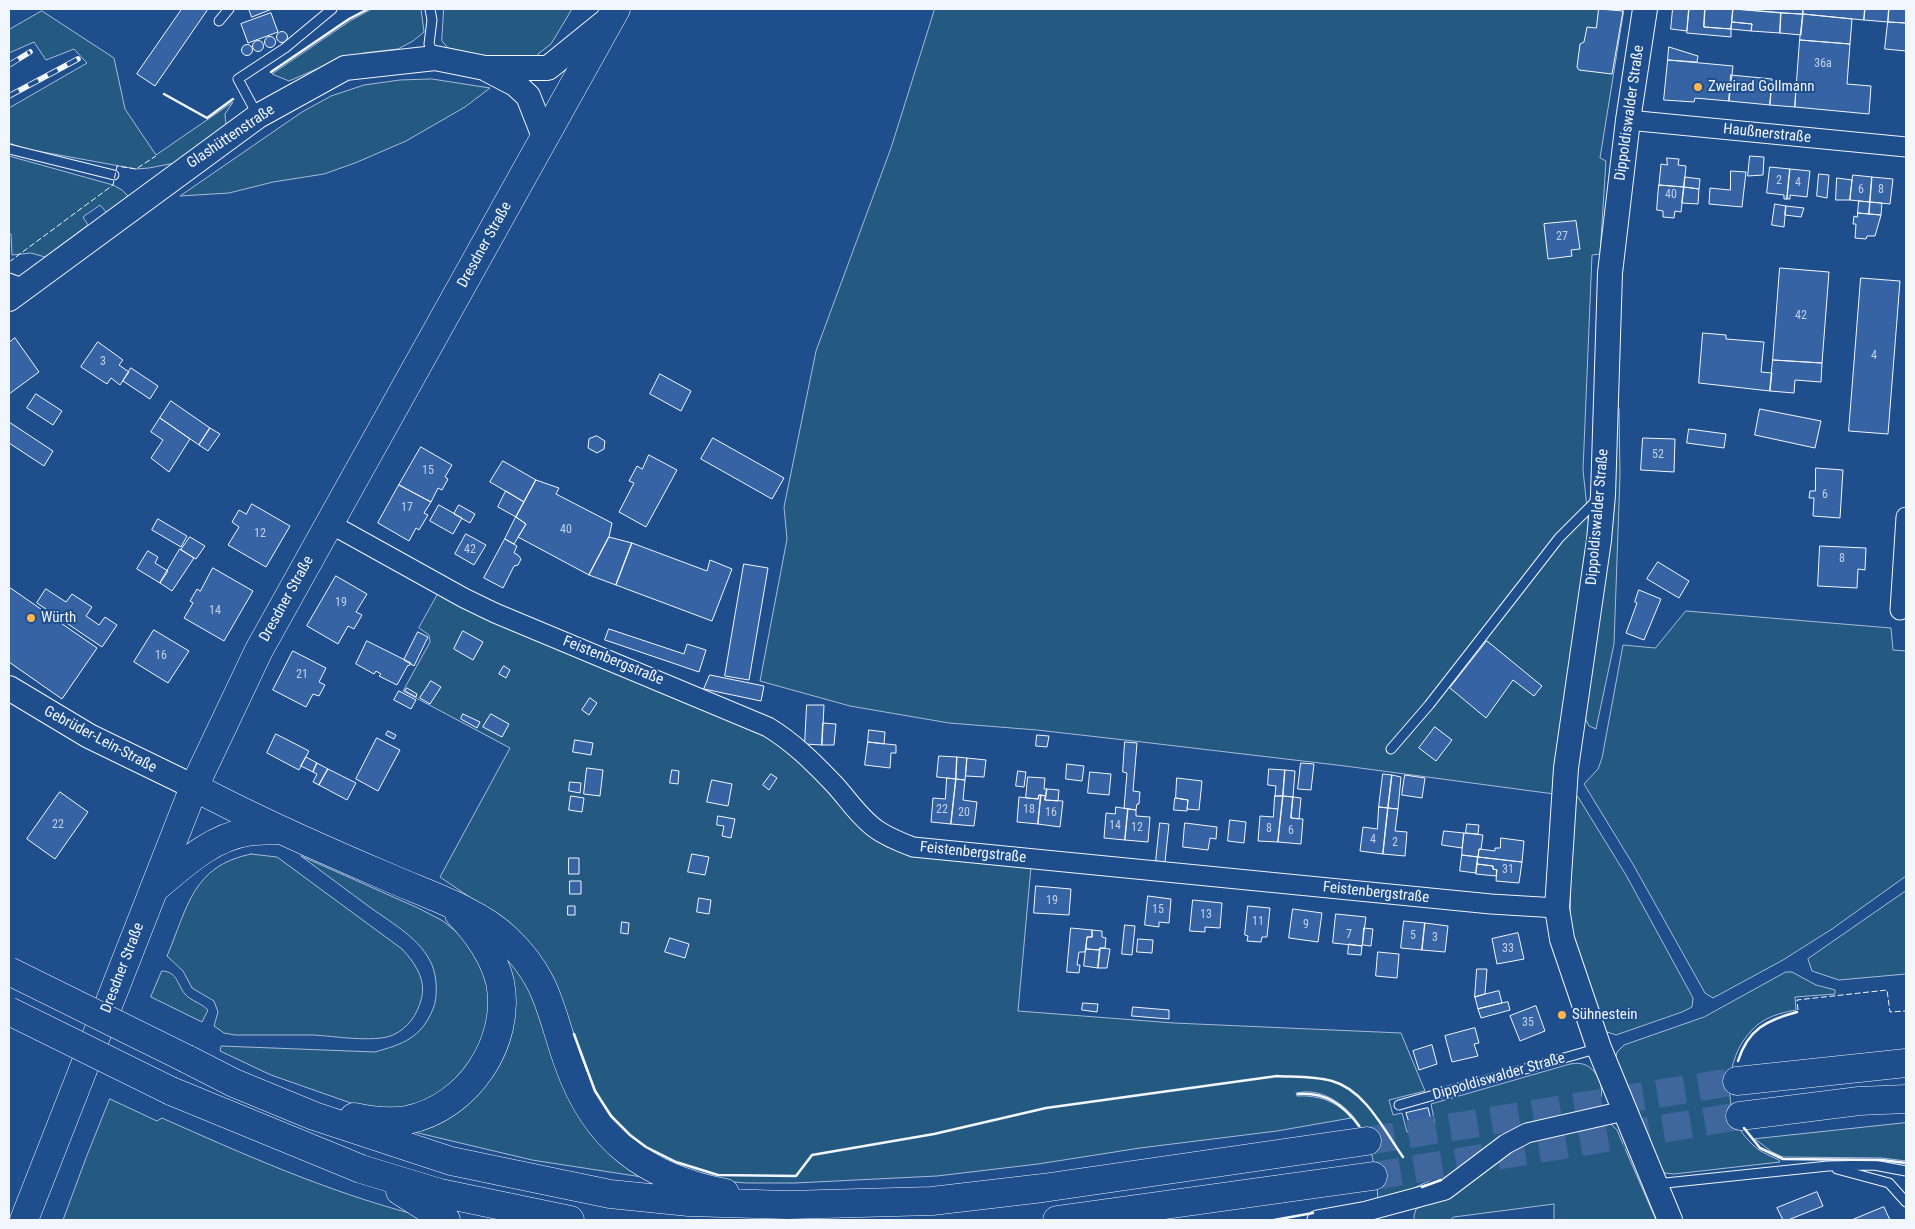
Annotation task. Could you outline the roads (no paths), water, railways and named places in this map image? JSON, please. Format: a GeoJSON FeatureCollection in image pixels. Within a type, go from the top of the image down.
{"type":"FeatureCollection","features":[{"type":"Feature","properties":{"kind":"main road","name":"Dresdner Straße"},"geometry":{"type":"LineString","coordinates":[[24,1220],[194,787],[259,650],[614,13]]}},
{"type":"Feature","properties":{"kind":"main road"},"geometry":{"type":"LineString","coordinates":[[194,787],[280,830],[442,901],[482,920],[498,930],[527,960],[545,989],[568,1062],[588,1108],[602,1128],[622,1147],[664,1174],[717,1191],[788,1205]]}},
{"type":"Feature","properties":{"kind":"main road"},"geometry":{"type":"LineString","coordinates":[[154,889],[194,856],[214,844],[247,832],[280,830]]}},
{"type":"Feature","properties":{"kind":"main road"},"geometry":{"type":"LineString","coordinates":[[264,1096],[311,1108],[385,1122],[408,1120],[432,1111],[466,1088],[479,1073],[496,1039],[501,1020],[500,983],[495,966],[472,929],[460,915],[442,901]]}},
{"type":"Feature","properties":{"kind":"main road"},"geometry":{"type":"LineString","coordinates":[[9,971],[264,1096],[314,1116],[460,1163],[610,1194],[689,1202],[788,1205],[941,1200],[1043,1188],[1367,1141]]}},
{"type":"Feature","properties":{"kind":"main road"},"geometry":{"type":"LineString","coordinates":[[9,1010],[171,1091],[361,1169],[440,1193],[570,1220]]}},
{"type":"Feature","properties":{"kind":"main road"},"geometry":{"type":"LineString","coordinates":[[1737,1081],[1906,1063]]}},
{"type":"Feature","properties":{"kind":"main road"},"geometry":{"type":"LineString","coordinates":[[1740,1116],[1859,1101],[1906,1099]]}},
{"type":"Feature","properties":{"kind":"main road"},"geometry":{"type":"LineString","coordinates":[[361,1169],[406,1194],[446,1220]]}},
{"type":"Feature","properties":{"kind":"main road"},"geometry":{"type":"LineString","coordinates":[[1057,1220],[1373,1176]]}},
{"type":"Feature","properties":{"kind":"street","name":"Dippoldiswalder Straße"},"geometry":{"type":"LineString","coordinates":[[1645,9],[1628,120],[1610,273],[1599,540],[1566,768],[1557,908],[1562,939],[1599,1048],[1670,1220]]}},
{"type":"Feature","properties":{"kind":"street","name":"Glashüttenstraße"},"geometry":{"type":"LineString","coordinates":[[15,287],[258,116],[345,68],[435,58],[485,68],[548,68],[614,13]]}},
{"type":"Feature","properties":{"kind":"street","name":"Glashüttenstraße"},"geometry":{"type":"LineString","coordinates":[[485,68],[515,84],[528,96],[545,139]]}},
{"type":"Feature","properties":{"kind":"street","name":"Haußnerstraße"},"geometry":{"type":"LineString","coordinates":[[1628,120],[1906,147]]}},
{"type":"Feature","properties":{"kind":"street"},"geometry":{"type":"LineString","coordinates":[[1900,610],[1906,517]]}},
{"type":"Feature","properties":{"kind":"street","name":"Feistenbergstraße"},"geometry":{"type":"LineString","coordinates":[[329,523],[464,598],[495,613],[768,727],[806,756],[834,784],[861,817],[875,829],[891,839],[913,847],[1491,904],[1557,908]]}},
{"type":"Feature","properties":{"kind":"street","name":"Gebrüder-Lein-Straße"},"geometry":{"type":"LineString","coordinates":[[9,688],[89,736],[194,787]]}},
{"type":"Feature","properties":{"kind":"street"},"geometry":{"type":"LineString","coordinates":[[1317,1220],[1367,1211],[1445,1190],[1462,1175],[1506,1144],[1527,1133],[1624,1111]]}},
{"type":"Feature","properties":{"kind":"lane"},"geometry":{"type":"LineString","coordinates":[[219,21],[229,9]]}},
{"type":"Feature","properties":{"kind":"lane"},"geometry":{"type":"LineString","coordinates":[[258,116],[238,79],[285,48],[332,9]]}},
{"type":"Feature","properties":{"kind":"lane"},"geometry":{"type":"LineString","coordinates":[[430,9],[432,20],[429,44],[435,58]]}},
{"type":"Feature","properties":{"kind":"lane"},"geometry":{"type":"LineString","coordinates":[[9,149],[114,175]]}},
{"type":"Feature","properties":{"kind":"lane"},"geometry":{"type":"LineString","coordinates":[[1392,749],[1429,705],[1559,538],[1602,495]]}},
{"type":"Feature","properties":{"kind":"lane","name":"Dippoldiswalder Straße"},"geometry":{"type":"LineString","coordinates":[[1399,1106],[1599,1048]]}},
{"type":"Feature","properties":{"kind":"lane"},"geometry":{"type":"LineString","coordinates":[[1655,1184],[1828,1166],[1874,1165],[1906,1171]]}},
{"type":"Feature","properties":{"kind":"lane"},"geometry":{"type":"LineString","coordinates":[[1828,1166],[1889,1183],[1906,1202]]}},
{"type":"Feature","properties":{"kind":"tunnel"},"geometry":{"type":"LineString","coordinates":[[1367,1141],[1737,1081]]}},
{"type":"Feature","properties":{"kind":"tunnel"},"geometry":{"type":"LineString","coordinates":[[1373,1176],[1740,1116]]}},
{"type":"Feature","properties":{"kind":"railway"},"geometry":{"type":"LineString","coordinates":[[9,65],[30,52]]}},
{"type":"Feature","properties":{"kind":"railway"},"geometry":{"type":"LineString","coordinates":[[9,96],[78,59]]}},
{"type":"Feature","properties":{"kind":"place","name":"Zweirad Gollmann"},"geometry":{"type":"Point","coordinates":[1698,87]}},
{"type":"Feature","properties":{"kind":"place","name":"Würth"},"geometry":{"type":"Point","coordinates":[31,618]}},
{"type":"Feature","properties":{"kind":"place","name":"Sühnestein"},"geometry":{"type":"Point","coordinates":[1562,1015]}}]}
